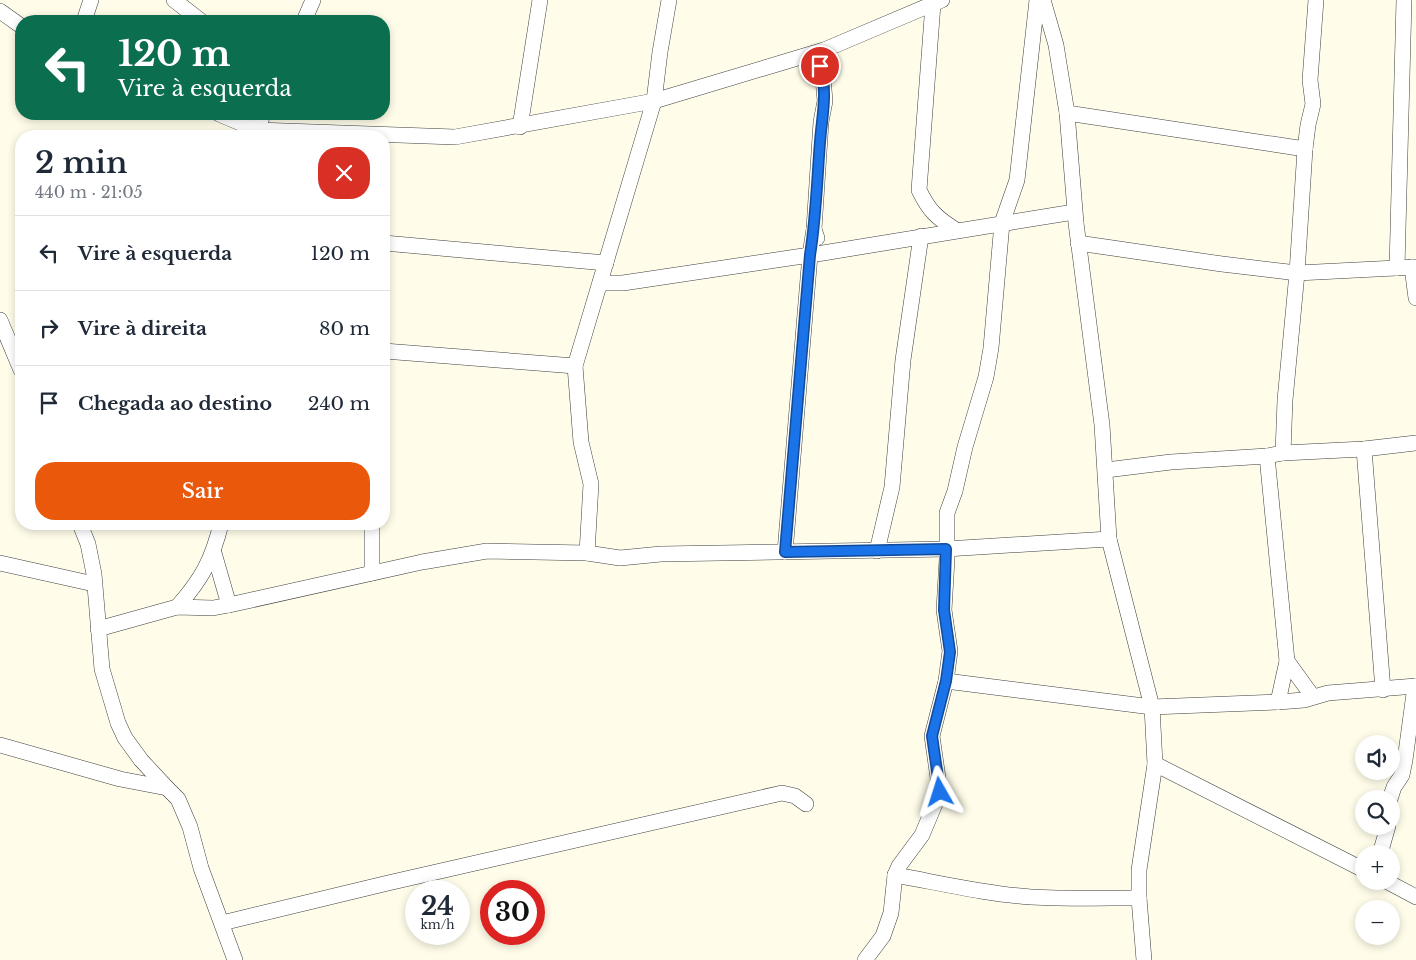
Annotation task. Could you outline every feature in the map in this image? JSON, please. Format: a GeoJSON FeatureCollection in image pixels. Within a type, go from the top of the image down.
{"type":"FeatureCollection","features":[{"type":"Feature","properties":{"kind":"street"},"geometry":{"type":"LineString","coordinates":[[86,15],[91,0]]}},
{"type":"Feature","properties":{"kind":"street"},"geometry":{"type":"LineString","coordinates":[[174,0],[193,15]]}},
{"type":"Feature","properties":{"kind":"street"},"geometry":{"type":"LineString","coordinates":[[307,15],[313,0]]}},
{"type":"Feature","properties":{"kind":"street"},"geometry":{"type":"LineString","coordinates":[[520,127],[540,0]]}},
{"type":"Feature","properties":{"kind":"street"},"geometry":{"type":"LineString","coordinates":[[587,553],[591,484],[582,442],[575,366],[654,101],[669,0]]}},
{"type":"Feature","properties":{"kind":"street"},"geometry":{"type":"LineString","coordinates":[[866,960],[883,936],[890,913],[895,875],[899,866],[922,835],[940,792],[932,736],[946,681],[950,652],[944,610],[947,513],[955,491],[965,447],[986,377],[1002,223],[1017,180],[1037,0]]}},
{"type":"Feature","properties":{"kind":"street"},"geometry":{"type":"LineString","coordinates":[[1044,0],[1056,45],[1067,113],[1074,212],[1102,425],[1109,539],[1152,707],[1155,764],[1139,870],[1139,898],[1144,960]]}},
{"type":"Feature","properties":{"kind":"street"},"geometry":{"type":"LineString","coordinates":[[1282,453],[1305,149],[1313,104],[1310,80],[1316,0]]}},
{"type":"Feature","properties":{"kind":"street"},"geometry":{"type":"LineString","coordinates":[[1404,0],[1408,267],[1416,298]]}},
{"type":"Feature","properties":{"kind":"street"},"geometry":{"type":"LineString","coordinates":[[390,136],[455,138],[654,101],[816,53],[938,2],[919,190],[932,213],[956,230]]}},
{"type":"Feature","properties":{"kind":"street"},"geometry":{"type":"LineString","coordinates":[[0,11],[15,22]]}},
{"type":"Feature","properties":{"kind":"street"},"geometry":{"type":"LineString","coordinates":[[785,552],[816,254],[814,229],[825,101],[823,78],[816,53]]}},
{"type":"Feature","properties":{"kind":"street"},"geometry":{"type":"LineString","coordinates":[[1067,113],[1305,149]]}},
{"type":"Feature","properties":{"kind":"street"},"geometry":{"type":"LineString","coordinates":[[231,120],[251,130]]}},
{"type":"Feature","properties":{"kind":"street"},"geometry":{"type":"LineString","coordinates":[[600,283],[622,283],[816,254],[1074,212]]}},
{"type":"Feature","properties":{"kind":"street"},"geometry":{"type":"LineString","coordinates":[[877,550],[892,487],[903,360],[921,236]]}},
{"type":"Feature","properties":{"kind":"street"},"geometry":{"type":"LineString","coordinates":[[390,244],[606,263]]}},
{"type":"Feature","properties":{"kind":"street"},"geometry":{"type":"LineString","coordinates":[[1078,244],[1297,273],[1408,267]]}},
{"type":"Feature","properties":{"kind":"street"},"geometry":{"type":"LineString","coordinates":[[0,320],[15,356]]}},
{"type":"Feature","properties":{"kind":"street"},"geometry":{"type":"LineString","coordinates":[[390,351],[575,366]]}},
{"type":"Feature","properties":{"kind":"street"},"geometry":{"type":"LineString","coordinates":[[1106,470],[1171,462],[1267,456],[1282,453],[1364,449],[1416,443]]}},
{"type":"Feature","properties":{"kind":"street"},"geometry":{"type":"LineString","coordinates":[[1364,449],[1383,690]]}},
{"type":"Feature","properties":{"kind":"street"},"geometry":{"type":"LineString","coordinates":[[1267,456],[1287,661],[1278,702]]}},
{"type":"Feature","properties":{"kind":"street"},"geometry":{"type":"LineString","coordinates":[[82,530],[88,544],[94,584],[102,669],[118,723],[130,745],[178,799],[190,827],[201,868],[235,960]]}},
{"type":"Feature","properties":{"kind":"street"},"geometry":{"type":"LineString","coordinates":[[178,607],[190,593],[214,553],[220,530]]}},
{"type":"Feature","properties":{"kind":"street"},"geometry":{"type":"LineString","coordinates":[[372,530],[372,573]]}},
{"type":"Feature","properties":{"kind":"street"},"geometry":{"type":"LineString","coordinates":[[98,629],[178,607],[212,608],[229,605],[422,562],[487,551],[587,553],[620,558],[661,554],[946,549],[1109,539]]}},
{"type":"Feature","properties":{"kind":"street"},"geometry":{"type":"LineString","coordinates":[[214,553],[229,605]]}},
{"type":"Feature","properties":{"kind":"street"},"geometry":{"type":"LineString","coordinates":[[0,563],[94,584]]}},
{"type":"Feature","properties":{"kind":"street"},"geometry":{"type":"LineString","coordinates":[[1287,661],[1313,697]]}},
{"type":"Feature","properties":{"kind":"street"},"geometry":{"type":"LineString","coordinates":[[946,681],[1152,707],[1304,700],[1328,693],[1415,686],[1402,775],[1393,790]]}},
{"type":"Feature","properties":{"kind":"street"},"geometry":{"type":"LineString","coordinates":[[0,745],[120,778],[167,788]]}},
{"type":"Feature","properties":{"kind":"street"},"geometry":{"type":"LineString","coordinates":[[1155,764],[1355,865]]}},
{"type":"Feature","properties":{"kind":"street"},"geometry":{"type":"LineString","coordinates":[[222,923],[379,885],[782,793],[795,796],[806,804]]}},
{"type":"Feature","properties":{"kind":"street"},"geometry":{"type":"LineString","coordinates":[[895,875],[987,892],[1030,897],[1139,898]]}},
{"type":"Feature","properties":{"kind":"street"},"geometry":{"type":"LineString","coordinates":[[1400,888],[1416,897]]}},
{"type":"Feature","properties":{"kind":"route"},"geometry":{"type":"LineString","coordinates":[[820,66],[825,101],[785,552],[946,549],[944,610],[950,652],[946,681],[932,736],[940,792]]}}]}
